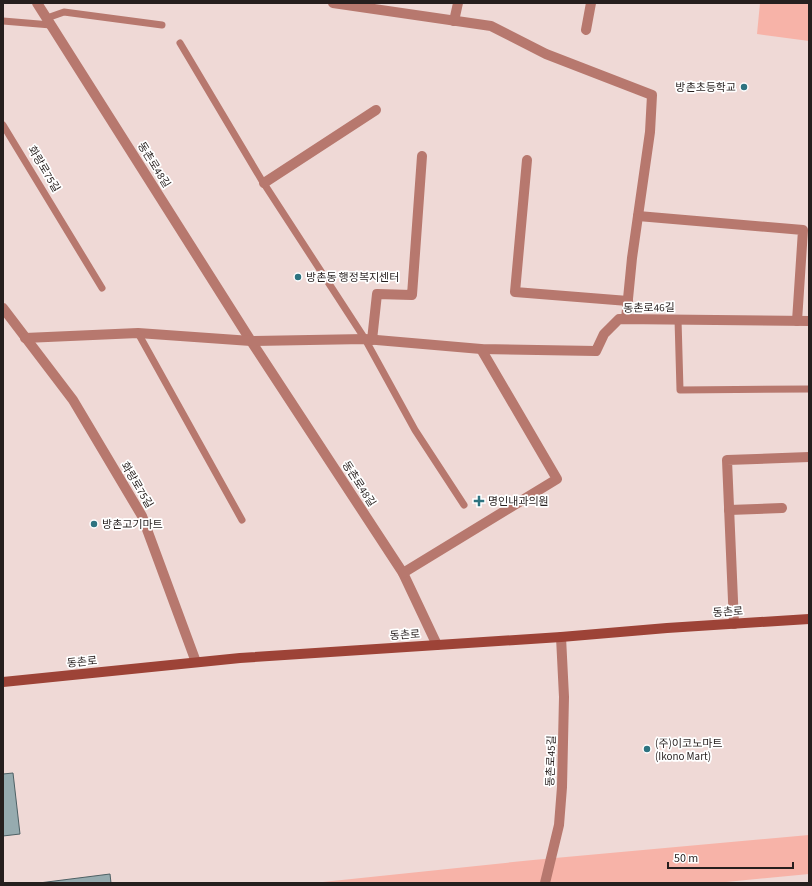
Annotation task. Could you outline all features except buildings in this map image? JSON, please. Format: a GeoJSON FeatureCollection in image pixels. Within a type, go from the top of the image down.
{"type":"FeatureCollection","features":[{"type":"Feature","properties":{"kind":"main road","name":"동촌로"},"geometry":{"type":"LineString","coordinates":[[3,682],[240,658],[809,619]]}},
{"type":"Feature","properties":{"kind":"street","name":"동촌로48길"},"geometry":{"type":"LineString","coordinates":[[37,3],[251,341],[403,573],[437,645]]}},
{"type":"Feature","properties":{"kind":"street"},"geometry":{"type":"LineString","coordinates":[[333,3],[388,7],[454,21],[491,26],[546,54],[652,96],[650,132],[638,216],[626,319]]}},
{"type":"Feature","properties":{"kind":"street"},"geometry":{"type":"LineString","coordinates":[[454,21],[458,3]]}},
{"type":"Feature","properties":{"kind":"street"},"geometry":{"type":"LineString","coordinates":[[586,30],[591,3]]}},
{"type":"Feature","properties":{"kind":"street"},"geometry":{"type":"LineString","coordinates":[[262,181],[376,110]]}},
{"type":"Feature","properties":{"kind":"street"},"geometry":{"type":"LineString","coordinates":[[368,340],[377,294],[412,295],[422,156]]}},
{"type":"Feature","properties":{"kind":"street"},"geometry":{"type":"LineString","coordinates":[[527,160],[515,292],[628,301]]}},
{"type":"Feature","properties":{"kind":"street"},"geometry":{"type":"LineString","coordinates":[[638,216],[803,230],[797,321]]}},
{"type":"Feature","properties":{"kind":"street","name":"화랑로75길"},"geometry":{"type":"LineString","coordinates":[[3,308],[73,400],[142,516],[196,662]]}},
{"type":"Feature","properties":{"kind":"street","name":"동촌로46길"},"geometry":{"type":"LineString","coordinates":[[482,349],[596,351],[604,334],[619,319],[809,321]]}},
{"type":"Feature","properties":{"kind":"street"},"geometry":{"type":"LineString","coordinates":[[25,338],[138,333],[251,341],[368,340],[482,349],[493,371],[557,479],[403,573]]}},
{"type":"Feature","properties":{"kind":"street"},"geometry":{"type":"LineString","coordinates":[[734,624],[727,460],[809,457]]}},
{"type":"Feature","properties":{"kind":"street"},"geometry":{"type":"LineString","coordinates":[[729,510],[782,508]]}},
{"type":"Feature","properties":{"kind":"street","name":"동촌로45길"},"geometry":{"type":"LineString","coordinates":[[545,883],[559,825],[562,787],[564,697],[561,637]]}},
{"type":"Feature","properties":{"kind":"lane"},"geometry":{"type":"LineString","coordinates":[[3,21],[49,22],[64,12],[162,25]]}},
{"type":"Feature","properties":{"kind":"lane"},"geometry":{"type":"LineString","coordinates":[[180,43],[262,181],[368,340],[415,430],[464,505]]}},
{"type":"Feature","properties":{"kind":"lane","name":"화랑로75길"},"geometry":{"type":"LineString","coordinates":[[3,125],[102,288]]}},
{"type":"Feature","properties":{"kind":"lane"},"geometry":{"type":"LineString","coordinates":[[678,319],[680,390],[809,389]]}},
{"type":"Feature","properties":{"kind":"lane"},"geometry":{"type":"LineString","coordinates":[[138,333],[242,520]]}},
{"type":"Feature","properties":{"kind":"shaded area"},"geometry":{"type":"Polygon","coordinates":[[[760,3],[809,3],[809,41],[757,34],[760,3]]]}},
{"type":"Feature","properties":{"kind":"shaded area"},"geometry":{"type":"Polygon","coordinates":[[[809,835],[809,874],[716,883],[313,883],[533,860],[809,835]]]}},
{"type":"Feature","properties":{"kind":"place","name":"방촌초등학교"},"geometry":{"type":"Point","coordinates":[744,87]}},
{"type":"Feature","properties":{"kind":"place","name":"방촌동 행정복지센터"},"geometry":{"type":"Point","coordinates":[298,277]}},
{"type":"Feature","properties":{"kind":"place","name":"명인내과의원"},"geometry":{"type":"Point","coordinates":[479,501]}},
{"type":"Feature","properties":{"kind":"place","name":"방촌고기마트"},"geometry":{"type":"Point","coordinates":[94,524]}},
{"type":"Feature","properties":{"kind":"place","name":"(주)이코노마트 (Ikono Mart)"},"geometry":{"type":"Point","coordinates":[647,749]}}]}
